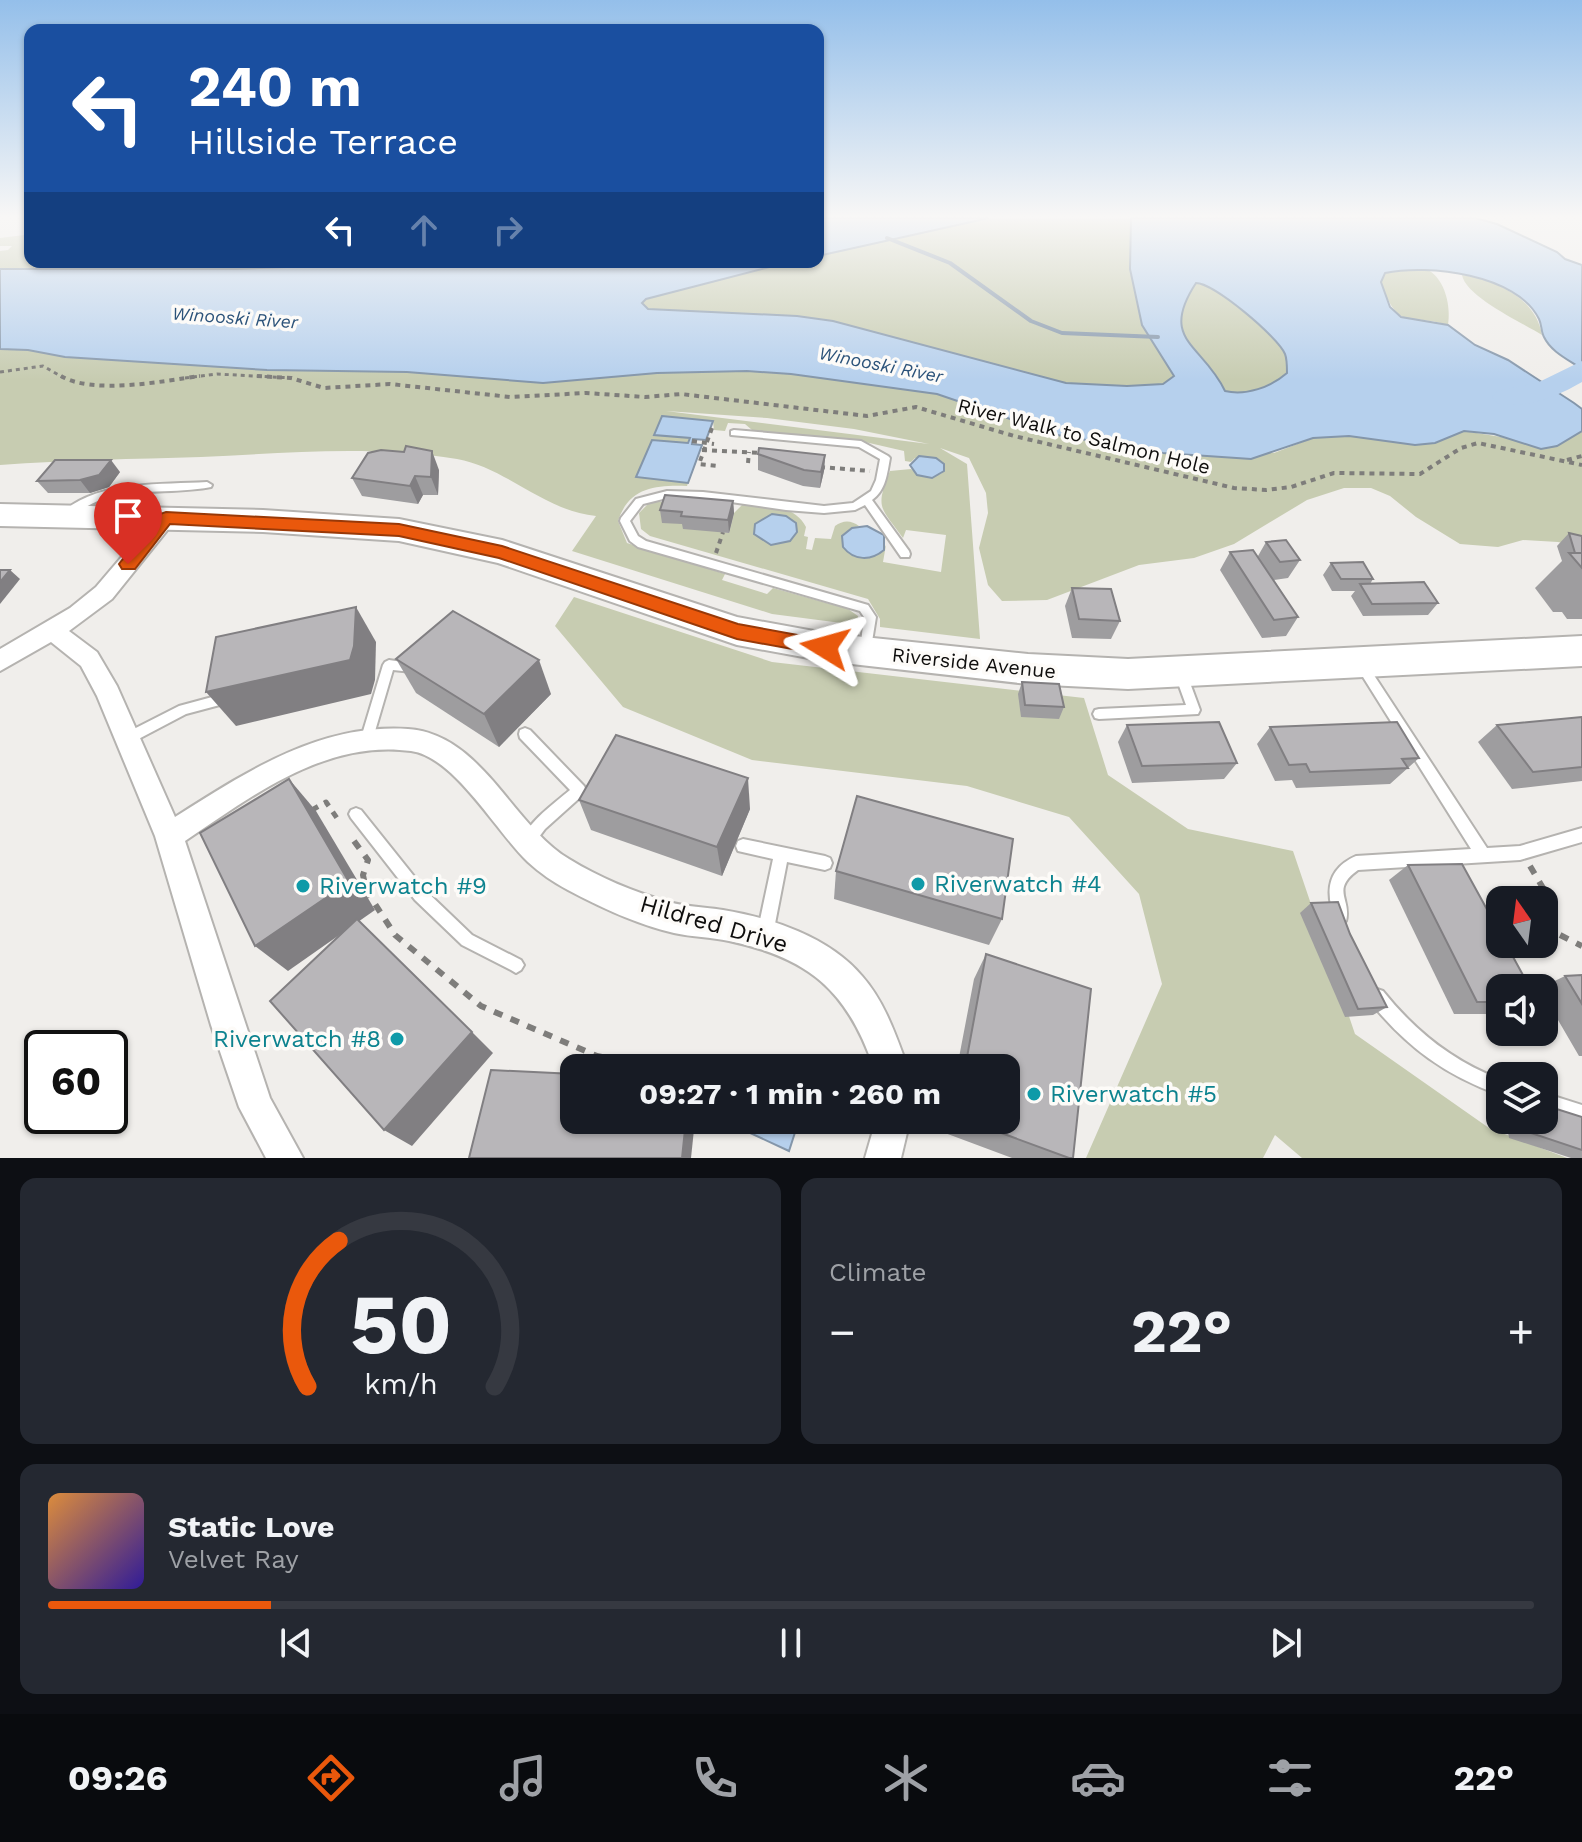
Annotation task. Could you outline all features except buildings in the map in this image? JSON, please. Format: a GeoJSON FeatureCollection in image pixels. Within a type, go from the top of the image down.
{"type":"FeatureCollection","features":[{"type":"Feature","properties":{"kind":"main road","name":"Riverside Avenue"},"geometry":{"type":"LineString","coordinates":[[0,515],[336,524],[435,536],[502,552],[737,631],[782,641],[1070,672],[1179,672],[1582,651]]}},
{"type":"Feature","properties":{"kind":"street"},"geometry":{"type":"LineString","coordinates":[[0,661],[52,630],[104,593],[166,518]]}},
{"type":"Feature","properties":{"kind":"street"},"geometry":{"type":"LineString","coordinates":[[52,630],[89,659],[129,738],[169,836],[227,1025],[256,1107],[285,1158]]}},
{"type":"Feature","properties":{"kind":"street","name":"Hildred Drive"},"geometry":{"type":"LineString","coordinates":[[169,836],[278,768],[321,748],[367,738],[416,741],[444,755],[477,784],[553,865],[600,889],[671,917],[765,935],[819,956],[853,988],[878,1025],[887,1054]]}},
{"type":"Feature","properties":{"kind":"street"},"geometry":{"type":"LineString","coordinates":[[883,1158],[889,1134]]}},
{"type":"Feature","properties":{"kind":"lane"},"geometry":{"type":"LineString","coordinates":[[734,433],[861,444],[885,458],[875,495],[857,507],[838,511],[741,499],[655,495],[641,499],[628,512],[628,529],[642,544],[864,608],[870,617],[866,652]]}},
{"type":"Feature","properties":{"kind":"lane"},"geometry":{"type":"LineString","coordinates":[[64,515],[85,500],[103,495],[207,485]]}},
{"type":"Feature","properties":{"kind":"lane"},"geometry":{"type":"LineString","coordinates":[[867,501],[905,554]]}},
{"type":"Feature","properties":{"kind":"lane"},"geometry":{"type":"LineString","coordinates":[[1359,663],[1483,855]]}},
{"type":"Feature","properties":{"kind":"lane"},"geometry":{"type":"LineString","coordinates":[[367,738],[389,665],[432,669]]}},
{"type":"Feature","properties":{"kind":"lane"},"geometry":{"type":"LineString","coordinates":[[1099,714],[1194,710],[1179,672]]}},
{"type":"Feature","properties":{"kind":"lane"},"geometry":{"type":"LineString","coordinates":[[129,738],[183,710],[231,697]]}},
{"type":"Feature","properties":{"kind":"lane"},"geometry":{"type":"LineString","coordinates":[[525,734],[579,790],[540,824],[527,840]]}},
{"type":"Feature","properties":{"kind":"lane"},"geometry":{"type":"LineString","coordinates":[[356,814],[420,895],[467,940],[516,965]]}},
{"type":"Feature","properties":{"kind":"lane"},"geometry":{"type":"LineString","coordinates":[[1347,933],[1338,906],[1336,881],[1344,870],[1356,863],[1520,853],[1582,835]]}},
{"type":"Feature","properties":{"kind":"lane"},"geometry":{"type":"LineString","coordinates":[[743,846],[825,863]]}},
{"type":"Feature","properties":{"kind":"lane"},"geometry":{"type":"LineString","coordinates":[[765,935],[781,854]]}},
{"type":"Feature","properties":{"kind":"lane"},"geometry":{"type":"LineString","coordinates":[[1368,983],[1394,1020],[1412,1037],[1461,1072],[1486,1082]]}},
{"type":"Feature","properties":{"kind":"lane"},"geometry":{"type":"LineString","coordinates":[[1558,1106],[1582,1114]]}},
{"type":"Feature","properties":{"kind":"path","name":"River Walk to Salmon Hole"},"geometry":{"type":"LineString","coordinates":[[0,372],[43,366],[69,381],[124,386],[217,374],[291,378],[324,388],[390,384],[527,398],[586,393],[634,397],[681,394],[867,416],[916,407],[1014,436],[1136,466],[1234,488],[1266,490],[1291,487],[1334,473],[1420,474],[1431,470],[1464,444],[1478,443],[1582,465]]}},
{"type":"Feature","properties":{"kind":"path"},"geometry":{"type":"LineString","coordinates":[[712,428],[699,464],[718,466]]}},
{"type":"Feature","properties":{"kind":"path"},"geometry":{"type":"LineString","coordinates":[[692,441],[714,444]]}},
{"type":"Feature","properties":{"kind":"path"},"geometry":{"type":"LineString","coordinates":[[702,450],[763,454]]}},
{"type":"Feature","properties":{"kind":"path"},"geometry":{"type":"LineString","coordinates":[[748,463],[749,452]]}},
{"type":"Feature","properties":{"kind":"path"},"geometry":{"type":"LineString","coordinates":[[1565,461],[1582,456]]}},
{"type":"Feature","properties":{"kind":"path"},"geometry":{"type":"LineString","coordinates":[[812,467],[882,472]]}},
{"type":"Feature","properties":{"kind":"path"},"geometry":{"type":"LineString","coordinates":[[713,564],[723,532]]}},
{"type":"Feature","properties":{"kind":"path"},"geometry":{"type":"LineString","coordinates":[[1532,870],[1542,886]]}},
{"type":"Feature","properties":{"kind":"path"},"geometry":{"type":"LineString","coordinates":[[1558,934],[1582,946]]}},
{"type":"Feature","properties":{"kind":"green space"},"geometry":{"type":"Polygon","coordinates":[[[749,272],[1131,272],[1142,325],[1175,376],[1163,384],[1066,383],[833,321],[797,316],[648,309],[642,303],[646,299],[749,272]]]}},
{"type":"Feature","properties":{"kind":"green space"},"geometry":{"type":"Polygon","coordinates":[[[1430,272],[1443,287],[1448,303],[1448,325],[1400,315],[1380,282],[1385,273],[1430,272]]]}},
{"type":"Feature","properties":{"kind":"green space"},"geometry":{"type":"Polygon","coordinates":[[[1462,275],[1501,286],[1523,301],[1532,311],[1542,335],[1484,300],[1462,275]]]}},
{"type":"Feature","properties":{"kind":"green space"},"geometry":{"type":"Polygon","coordinates":[[[1196,283],[1205,285],[1230,301],[1270,336],[1285,354],[1287,373],[1258,389],[1225,391],[1183,330],[1181,318],[1185,303],[1196,283]]]}},
{"type":"Feature","properties":{"kind":"green space"},"geometry":{"type":"Polygon","coordinates":[[[0,349],[28,350],[65,357],[267,370],[407,372],[543,383],[657,373],[747,371],[902,387],[1274,453],[1313,438],[1349,436],[1415,445],[1435,443],[1464,431],[1557,446],[1582,431],[1582,548],[1558,542],[1523,540],[1498,547],[1460,544],[1416,517],[1390,496],[1371,488],[1344,488],[1307,500],[1234,544],[1194,558],[1139,565],[1047,600],[1002,601],[988,585],[979,548],[988,513],[986,493],[969,458],[940,448],[967,464],[980,639],[880,627],[880,619],[868,599],[650,536],[641,529],[639,513],[650,502],[662,502],[684,525],[729,533],[734,513],[742,505],[769,505],[787,510],[801,520],[806,527],[804,536],[808,537],[806,549],[812,550],[815,538],[831,539],[835,526],[850,522],[859,526],[852,528],[853,556],[872,556],[880,553],[886,545],[883,562],[941,572],[946,535],[906,530],[903,538],[885,513],[881,500],[890,471],[911,469],[922,477],[941,474],[945,468],[915,458],[911,462],[905,461],[904,451],[865,442],[752,430],[745,424],[728,423],[725,431],[714,430],[713,421],[690,438],[688,444],[652,440],[637,477],[688,483],[687,486],[645,490],[629,501],[618,521],[627,543],[725,574],[722,580],[767,594],[773,588],[848,609],[858,616],[857,625],[772,614],[572,551],[596,516],[559,506],[492,471],[457,459],[394,452],[329,451],[0,465],[0,349]],[[666,411],[929,444],[854,429],[767,418],[666,411]]]}},
{"type":"Feature","properties":{"kind":"green space"},"geometry":{"type":"Polygon","coordinates":[[[574,597],[772,662],[1084,698],[1108,775],[1188,829],[1293,851],[1355,1034],[1486,1126],[1486,1134],[1505,1134],[1567,1158],[1302,1158],[1275,1135],[1263,1158],[1086,1158],[1162,984],[1139,894],[1069,817],[967,786],[752,760],[623,707],[555,626],[574,597]]]}},
{"type":"Feature","properties":{"kind":"water","name":"Winooski River"},"geometry":{"type":"Polygon","coordinates":[[[0,272],[750,272],[646,299],[642,303],[648,309],[797,316],[833,321],[1066,383],[1163,384],[1174,376],[1142,325],[1131,272],[1394,272],[1385,273],[1381,282],[1390,307],[1401,317],[1448,325],[1475,345],[1508,360],[1582,409],[1582,431],[1557,446],[1541,449],[1494,434],[1464,431],[1435,443],[1415,445],[1349,436],[1313,438],[1251,459],[1163,453],[1057,435],[937,394],[791,374],[747,371],[657,373],[543,383],[407,372],[267,370],[65,357],[28,350],[0,349],[0,272]],[[1196,283],[1185,302],[1181,318],[1188,341],[1225,391],[1258,389],[1287,373],[1287,361],[1280,346],[1245,312],[1217,292],[1196,283]]]}},
{"type":"Feature","properties":{"kind":"water"},"geometry":{"type":"Polygon","coordinates":[[[1447,272],[1582,272],[1582,369],[1551,347],[1543,335],[1539,319],[1528,304],[1492,282],[1447,272]]]}},
{"type":"Feature","properties":{"kind":"water"},"geometry":{"type":"Polygon","coordinates":[[[662,416],[713,421],[706,440],[693,439],[692,444],[702,445],[688,483],[636,477],[652,440],[688,443],[690,438],[654,435],[662,416]]]}},
{"type":"Feature","properties":{"kind":"water"},"geometry":{"type":"Polygon","coordinates":[[[919,456],[936,458],[944,464],[944,471],[932,478],[917,475],[910,465],[919,456]]]}},
{"type":"Feature","properties":{"kind":"water"},"geometry":{"type":"Polygon","coordinates":[[[772,514],[786,516],[796,523],[797,532],[790,541],[771,545],[754,534],[755,524],[772,514]]]}},
{"type":"Feature","properties":{"kind":"water"},"geometry":{"type":"Polygon","coordinates":[[[867,526],[884,535],[884,550],[868,558],[847,552],[842,536],[852,528],[867,526]]]}},
{"type":"Feature","properties":{"kind":"water"},"geometry":{"type":"Polygon","coordinates":[[[752,1134],[794,1134],[789,1151],[752,1134]]]}},
{"type":"Feature","properties":{"kind":"waterway"},"geometry":{"type":"LineString","coordinates":[[963,272],[1031,321],[1062,333],[1158,337]]}},
{"type":"Feature","properties":{"kind":"waterway"},"geometry":{"type":"LineString","coordinates":[[1507,397],[1547,389],[1582,369]]}},
{"type":"Feature","properties":{"kind":"place","name":"Riverwatch #4"},"geometry":{"type":"Point","coordinates":[918,884]}},
{"type":"Feature","properties":{"kind":"place","name":"Riverwatch #9"},"geometry":{"type":"Point","coordinates":[303,886]}},
{"type":"Feature","properties":{"kind":"place","name":"Riverwatch #8"},"geometry":{"type":"Point","coordinates":[397,1039]}},
{"type":"Feature","properties":{"kind":"place","name":"Riverwatch #5"},"geometry":{"type":"Point","coordinates":[1034,1094]}},
{"type":"Feature","properties":{"kind":"route"},"geometry":{"type":"LineString","coordinates":[[128,564],[166,518],[336,524],[399,530],[502,552],[737,631],[825,647]]}}]}
